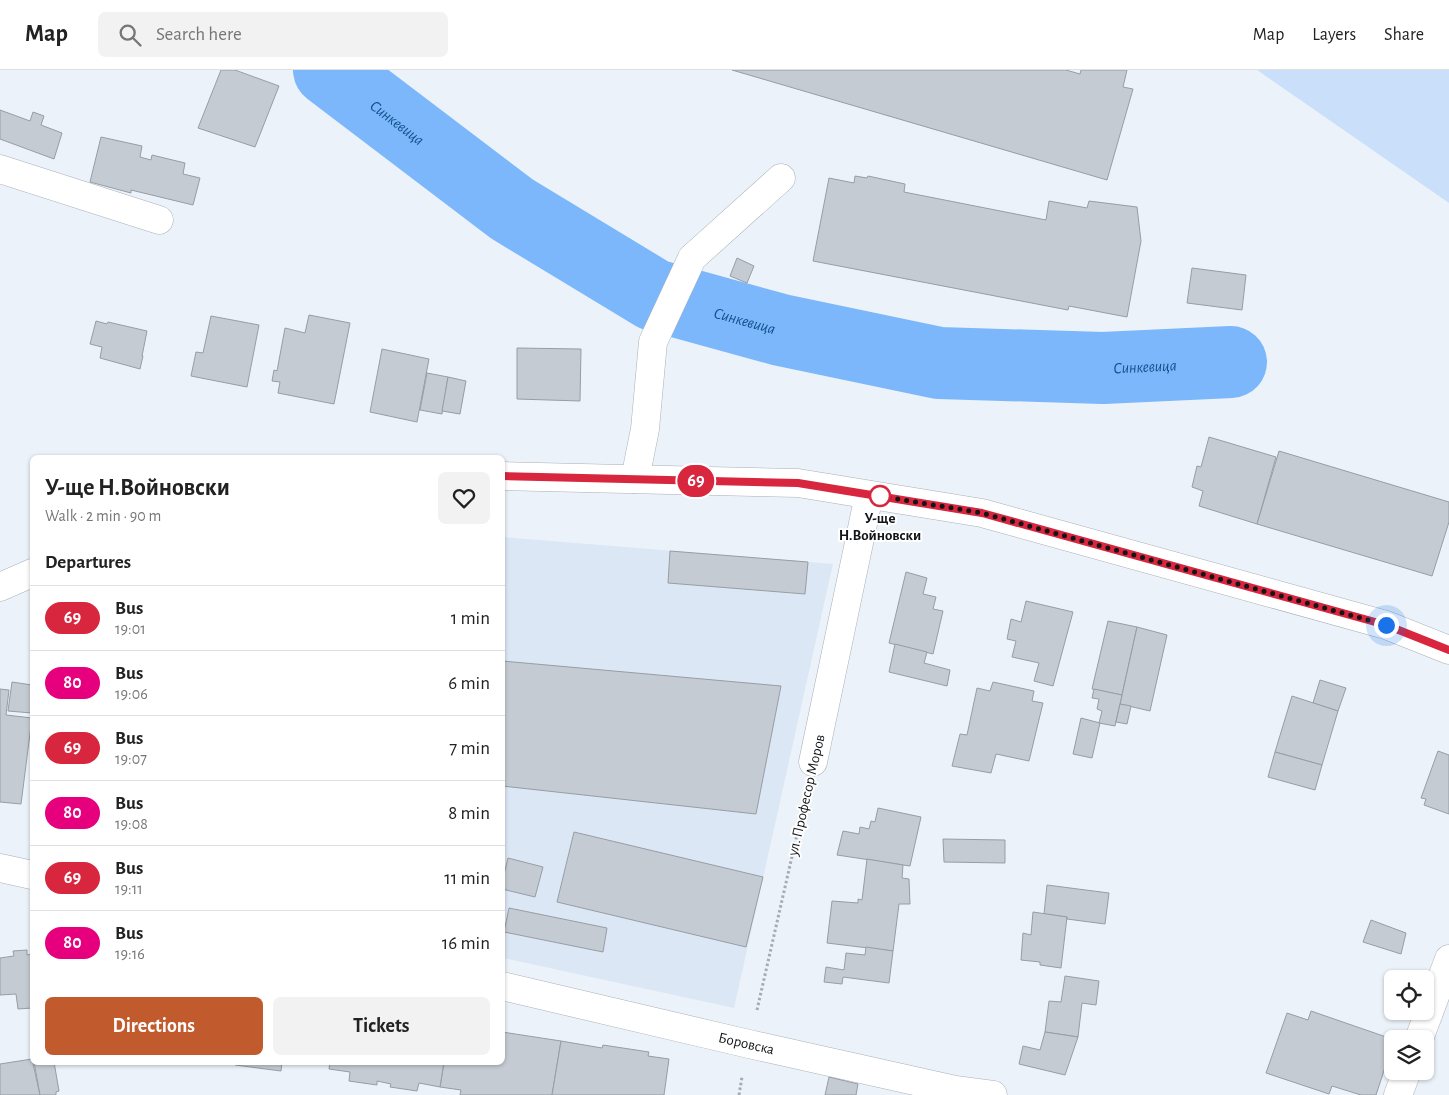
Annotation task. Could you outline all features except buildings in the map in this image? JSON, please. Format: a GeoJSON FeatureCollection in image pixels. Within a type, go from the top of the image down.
{"type":"FeatureCollection","features":[{"type":"Feature","properties":{"kind":"street"},"geometry":{"type":"LineString","coordinates":[[0,169],[159,220]]}},
{"type":"Feature","properties":{"kind":"street"},"geometry":{"type":"LineString","coordinates":[[635,479],[645,428],[653,342],[692,258],[781,178]]}},
{"type":"Feature","properties":{"kind":"street"},"geometry":{"type":"LineString","coordinates":[[505,476],[798,483],[982,513],[1386,625],[1449,650]]}},
{"type":"Feature","properties":{"kind":"street","name":"ул. Професор Моров"},"geometry":{"type":"LineString","coordinates":[[814,762],[868,495]]}},
{"type":"Feature","properties":{"kind":"street"},"geometry":{"type":"LineString","coordinates":[[0,587],[30,573]]}},
{"type":"Feature","properties":{"kind":"street"},"geometry":{"type":"LineString","coordinates":[[0,868],[30,875]]}},
{"type":"Feature","properties":{"kind":"street"},"geometry":{"type":"LineString","coordinates":[[1422,1030],[1449,959]]}},
{"type":"Feature","properties":{"kind":"street","name":"Боровска"},"geometry":{"type":"LineString","coordinates":[[505,987],[955,1090],[992,1095]]}},
{"type":"Feature","properties":{"kind":"street"},"geometry":{"type":"LineString","coordinates":[[1398,1095],[1404,1080]]}},
{"type":"Feature","properties":{"kind":"path","name":"ул. Професор Моров"},"geometry":{"type":"LineString","coordinates":[[739,1095],[814,762]]}},
{"type":"Feature","properties":{"kind":"shaded area"},"geometry":{"type":"Polygon","coordinates":[[[1257,70],[1449,70],[1449,203],[1257,70]]]}},
{"type":"Feature","properties":{"kind":"shaded area"},"geometry":{"type":"Polygon","coordinates":[[[505,537],[833,564],[734,1008],[505,958],[505,537]]]}},
{"type":"Feature","properties":{"kind":"waterway","name":"Синкевица"},"geometry":{"type":"LineString","coordinates":[[329,70],[512,209],[654,295],[781,330],[939,363],[1103,368],[1231,362]]}},
{"type":"Feature","properties":{"kind":"bus line","name":"69"},"geometry":{"type":"LineString","coordinates":[[505,476],[798,483],[982,513],[1386,625],[1449,650]]}},
{"type":"Feature","properties":{"kind":"place","name":"У-ще Н.Войновски"},"geometry":{"type":"Point","coordinates":[880,496]}},
{"type":"Feature","properties":{"kind":"route"},"geometry":{"type":"LineString","coordinates":[[880,496],[982,513],[1386,625]]}}]}
